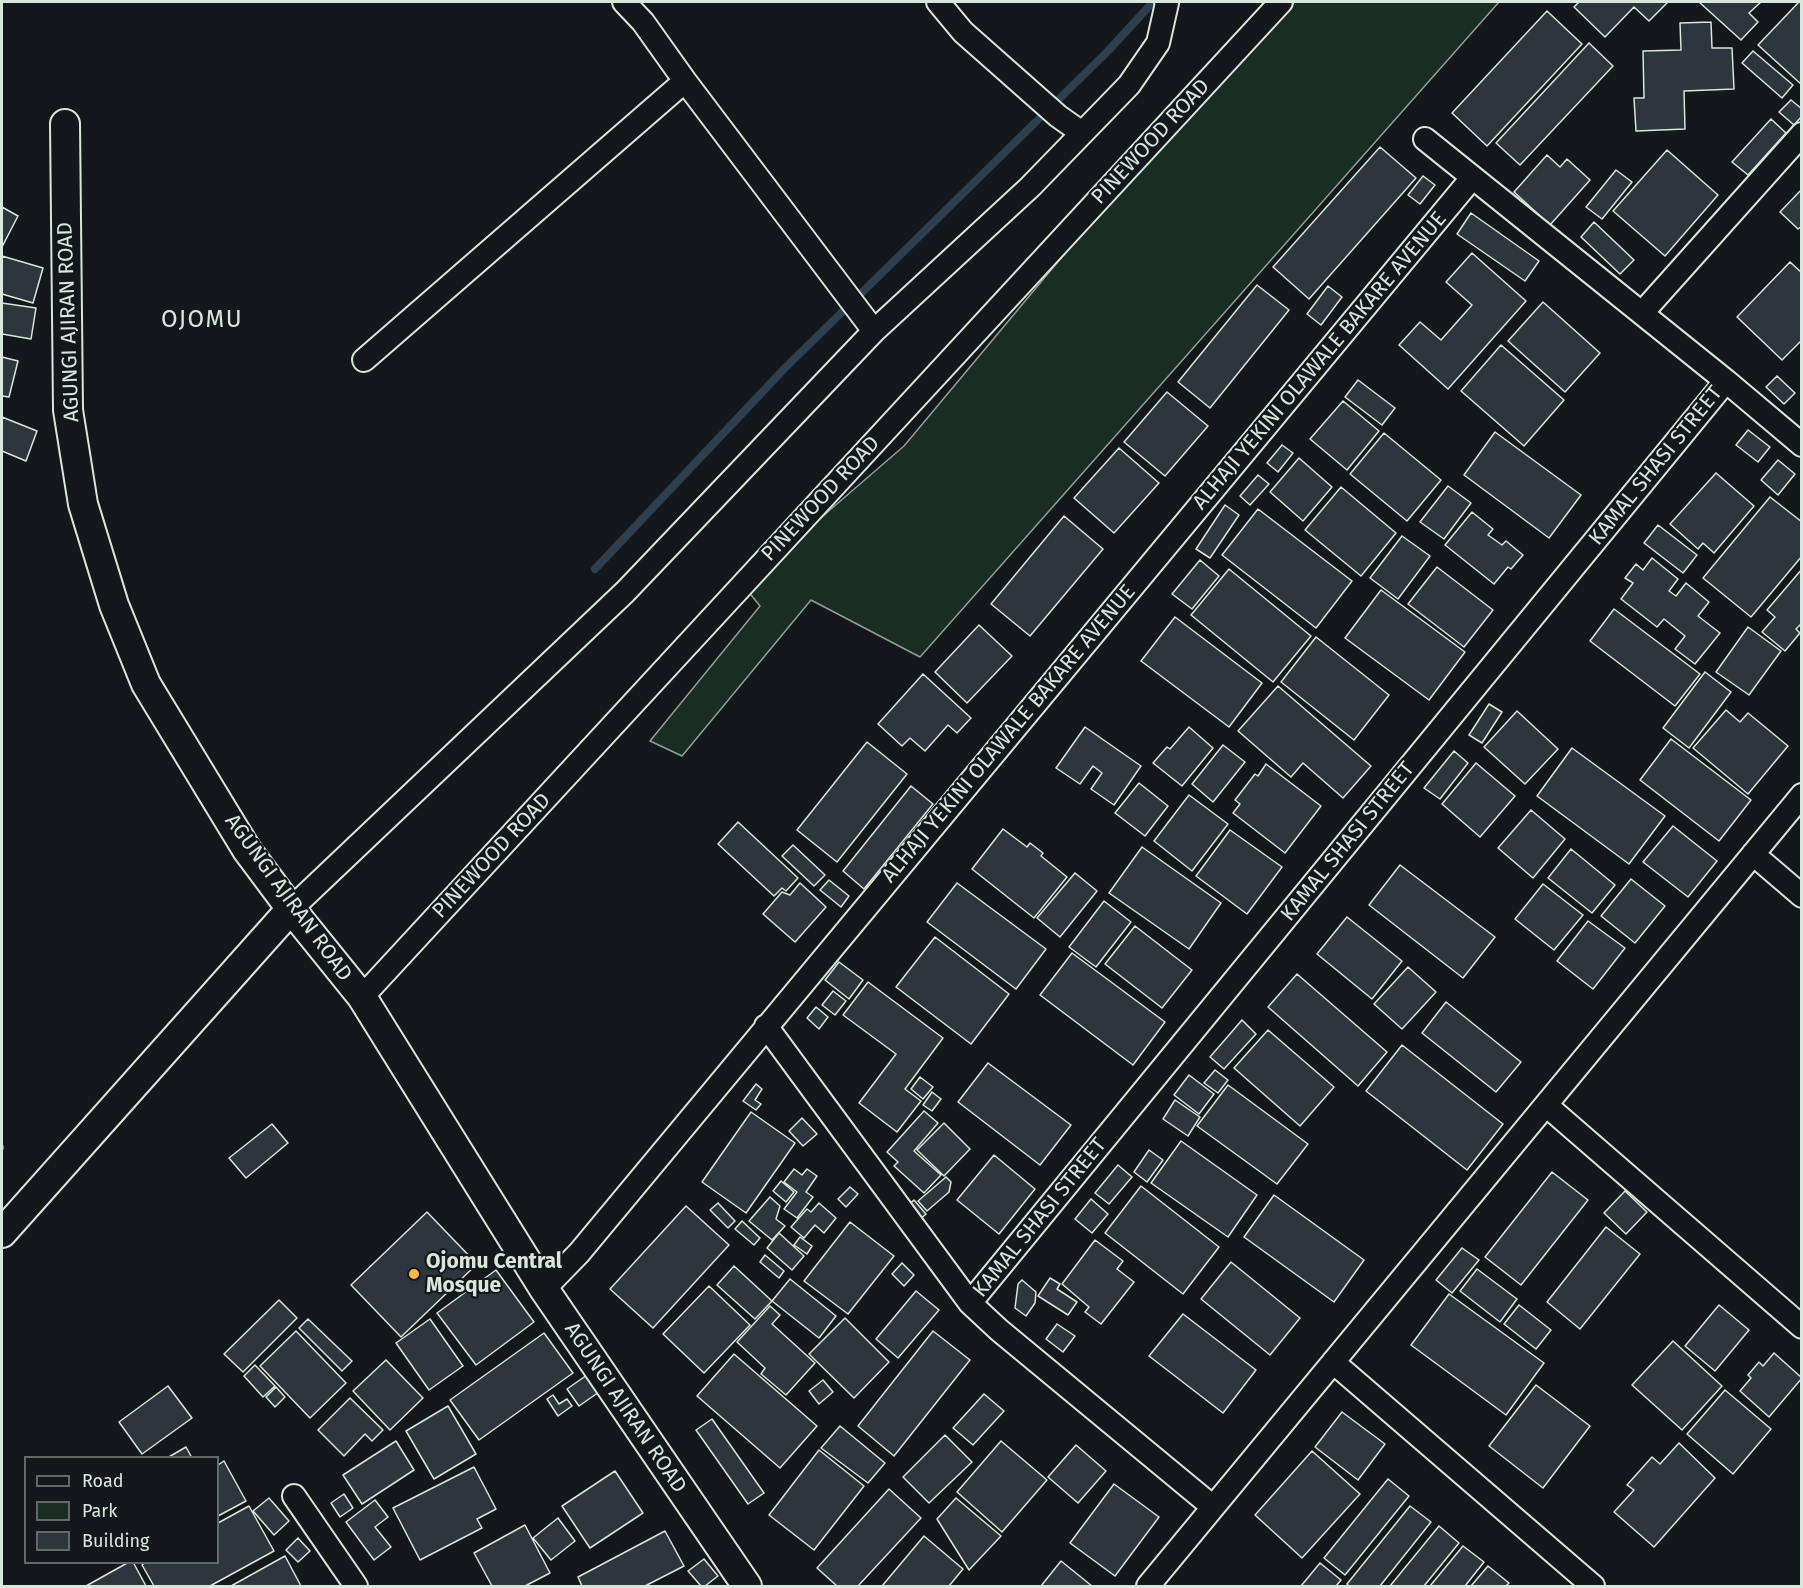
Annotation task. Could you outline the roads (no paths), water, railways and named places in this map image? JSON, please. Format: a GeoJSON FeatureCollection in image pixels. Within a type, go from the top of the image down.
{"type":"FeatureCollection","features":[{"type":"Feature","properties":{"kind":"street"},"geometry":{"type":"LineString","coordinates":[[624,2],[642,22],[874,331]]}},
{"type":"Feature","properties":{"kind":"street"},"geometry":{"type":"LineString","coordinates":[[938,2],[963,32],[1058,116],[1082,133]]}},
{"type":"Feature","properties":{"kind":"street"},"geometry":{"type":"LineString","coordinates":[[2,1233],[291,909],[625,592],[874,331],[1030,187],[1129,85],[1158,43],[1167,2]]}},
{"type":"Feature","properties":{"kind":"street","name":"PINEWOOD ROAD"},"geometry":{"type":"LineString","coordinates":[[362,997],[1281,2]]}},
{"type":"Feature","properties":{"kind":"street"},"geometry":{"type":"LineString","coordinates":[[364,360],[685,81]]}},
{"type":"Feature","properties":{"kind":"street","name":"AGUNGI AJIRAN ROAD"},"geometry":{"type":"LineString","coordinates":[[64,124],[68,410],[83,504],[114,605],[146,684],[247,850],[362,997],[544,1289],[747,1587]]}},
{"type":"Feature","properties":{"kind":"street"},"geometry":{"type":"LineString","coordinates":[[1642,313],[1802,134]]}},
{"type":"Feature","properties":{"kind":"street"},"geometry":{"type":"LineString","coordinates":[[1425,139],[1802,445]]}},
{"type":"Feature","properties":{"kind":"street","name":"ALHAJI YEKINI OLAWALE BAKARE AVENUE"},"geometry":{"type":"LineString","coordinates":[[544,1289],[579,1253],[1472,178]]}},
{"type":"Feature","properties":{"kind":"street","name":"KAMAL SHASI STREET"},"geometry":{"type":"LineString","coordinates":[[970,1303],[1726,381]]}},
{"type":"Feature","properties":{"kind":"street"},"geometry":{"type":"LineString","coordinates":[[1148,1587],[1802,795]]}},
{"type":"Feature","properties":{"kind":"street"},"geometry":{"type":"LineString","coordinates":[[1753,854],[1802,896]]}},
{"type":"Feature","properties":{"kind":"street"},"geometry":{"type":"LineString","coordinates":[[766,1026],[970,1303],[999,1330],[1214,1507]]}},
{"type":"Feature","properties":{"kind":"street"},"geometry":{"type":"LineString","coordinates":[[1546,1105],[1802,1327]]}},
{"type":"Feature","properties":{"kind":"street"},"geometry":{"type":"LineString","coordinates":[[1333,1362],[1593,1587]]}},
{"type":"Feature","properties":{"kind":"street"},"geometry":{"type":"LineString","coordinates":[[294,1496],[356,1587]]}},
{"type":"Feature","properties":{"kind":"waterway"},"geometry":{"type":"LineString","coordinates":[[595,569],[785,368],[1108,51],[1153,2]]}},
{"type":"Feature","properties":{"kind":"place","name":"Ojomu Central Mosque"},"geometry":{"type":"Point","coordinates":[414,1274]}},
{"type":"Feature","properties":{"kind":"district","name":"OJOMU"},"geometry":{"type":"Point","coordinates":[202,320]}}]}
